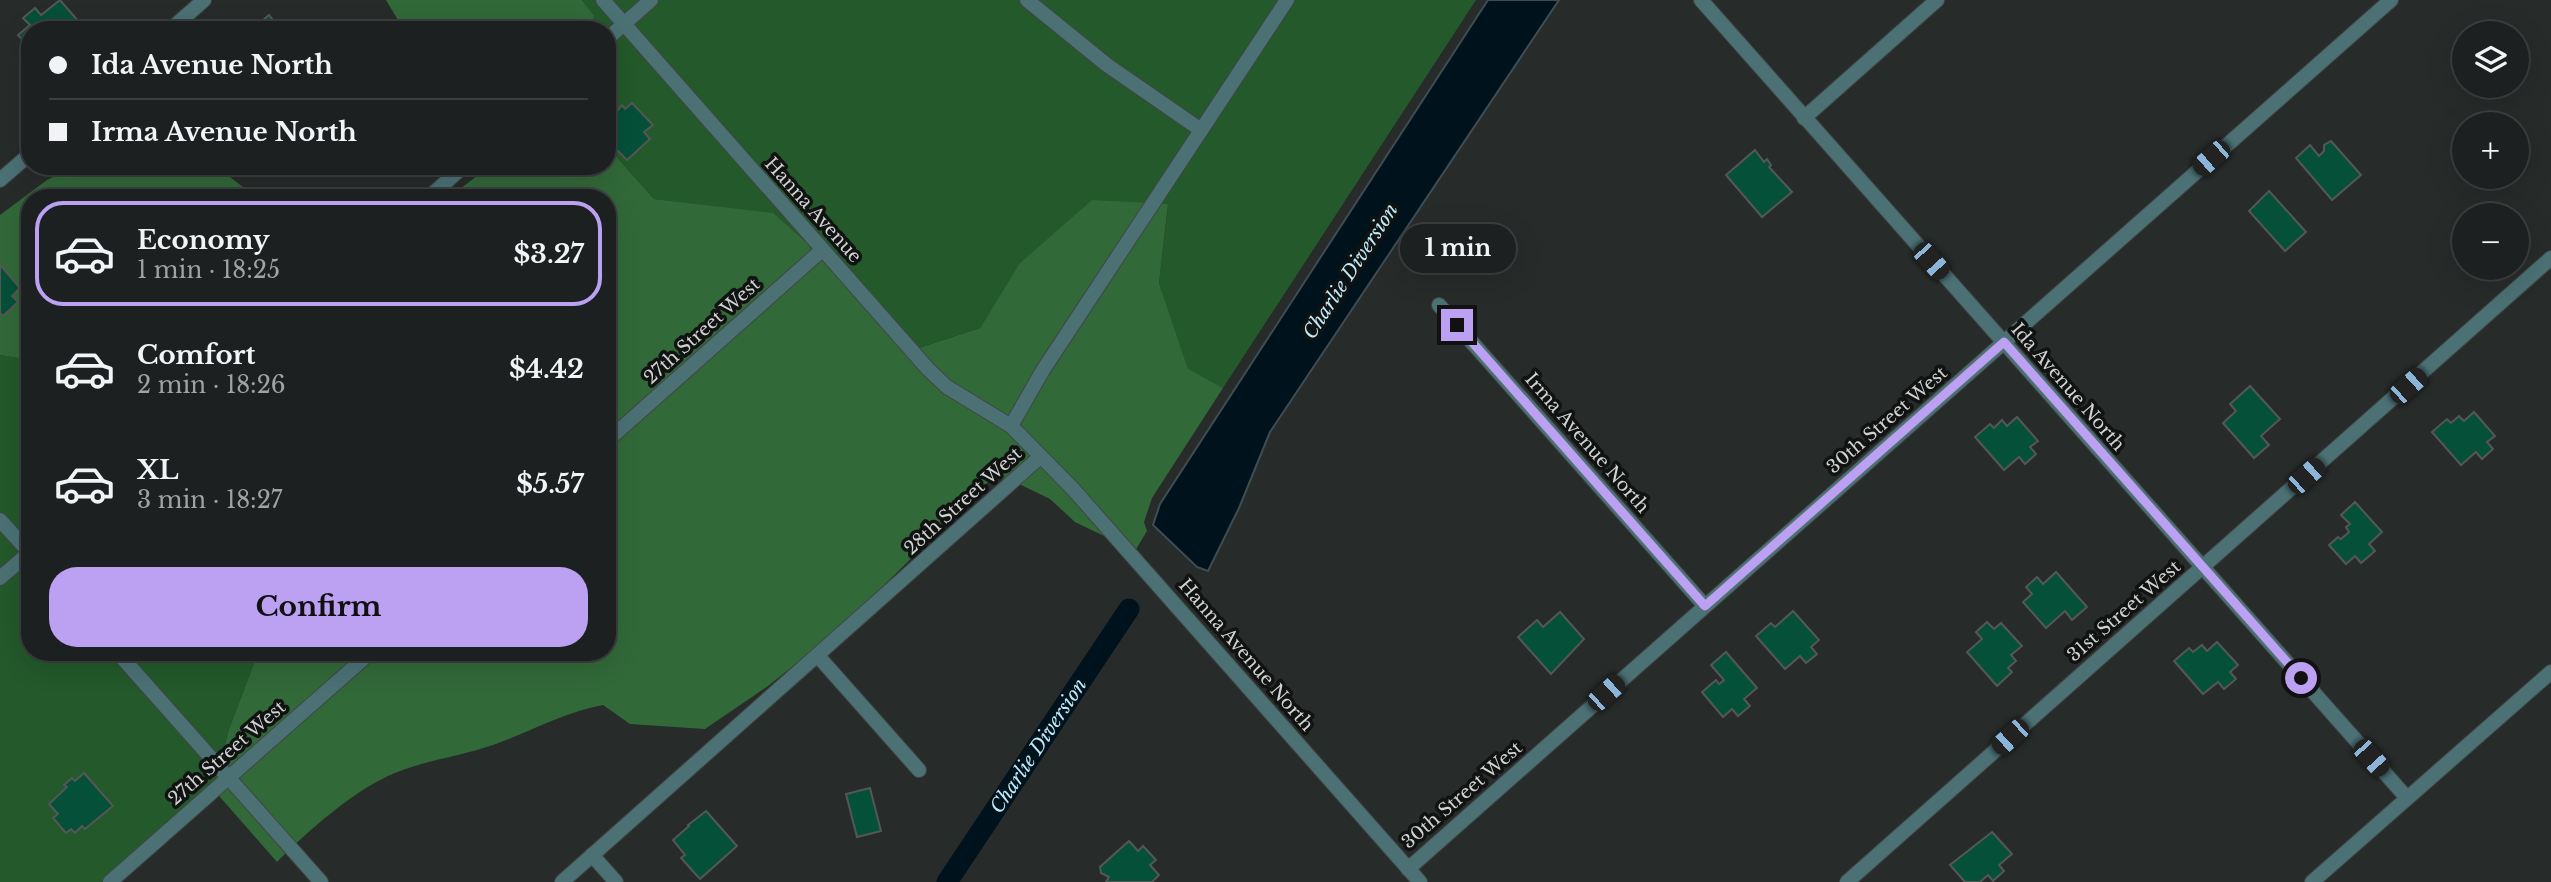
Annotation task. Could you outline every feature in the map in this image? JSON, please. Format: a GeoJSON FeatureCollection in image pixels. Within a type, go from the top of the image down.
{"type":"FeatureCollection","features":[{"type":"Feature","properties":{"kind":"street"},"geometry":{"type":"LineString","coordinates":[[180,21],[204,0]]}},
{"type":"Feature","properties":{"kind":"street","name":"Hanna Avenue"},"geometry":{"type":"LineString","coordinates":[[603,0],[928,369],[947,387],[1011,426]]}},
{"type":"Feature","properties":{"kind":"street"},"geometry":{"type":"LineString","coordinates":[[616,31],[651,0]]}},
{"type":"Feature","properties":{"kind":"street"},"geometry":{"type":"LineString","coordinates":[[1027,0],[1107,65],[1201,130]]}},
{"type":"Feature","properties":{"kind":"street","name":"28th Street West"},"geometry":{"type":"LineString","coordinates":[[562,882],[1040,457],[1011,426],[1051,358],[1287,0]]}},
{"type":"Feature","properties":{"kind":"street","name":"Ida Avenue North"},"geometry":{"type":"LineString","coordinates":[[1701,0],[2407,798]]}},
{"type":"Feature","properties":{"kind":"street"},"geometry":{"type":"LineString","coordinates":[[1804,118],[1937,0]]}},
{"type":"Feature","properties":{"kind":"street","name":"30th Street West"},"geometry":{"type":"LineString","coordinates":[[1408,869],[2391,0]]}},
{"type":"Feature","properties":{"kind":"street"},"geometry":{"type":"LineString","coordinates":[[0,180],[21,162]]}},
{"type":"Feature","properties":{"kind":"street"},"geometry":{"type":"LineString","coordinates":[[438,189],[454,175]]}},
{"type":"Feature","properties":{"kind":"street","name":"27th Street West"},"geometry":{"type":"LineString","coordinates":[[616,433],[822,250]]}},
{"type":"Feature","properties":{"kind":"street","name":"31st Street West"},"geometry":{"type":"LineString","coordinates":[[1847,882],[2551,258]]}},
{"type":"Feature","properties":{"kind":"street","name":"Irma Avenue North"},"geometry":{"type":"LineString","coordinates":[[1439,305],[1705,606]]}},
{"type":"Feature","properties":{"kind":"street","name":"Hanna Avenue North"},"geometry":{"type":"LineString","coordinates":[[1040,457],[1073,489],[1420,882]]}},
{"type":"Feature","properties":{"kind":"street"},"geometry":{"type":"LineString","coordinates":[[0,520],[21,542]]}},
{"type":"Feature","properties":{"kind":"street"},"geometry":{"type":"LineString","coordinates":[[0,578],[21,560]]}},
{"type":"Feature","properties":{"kind":"street"},"geometry":{"type":"LineString","coordinates":[[818,656],[919,770]]}},
{"type":"Feature","properties":{"kind":"street"},"geometry":{"type":"LineString","coordinates":[[125,661],[321,882]]}},
{"type":"Feature","properties":{"kind":"street","name":"27th Street West"},"geometry":{"type":"LineString","coordinates":[[110,882],[361,661]]}},
{"type":"Feature","properties":{"kind":"street"},"geometry":{"type":"LineString","coordinates":[[2312,882],[2551,672]]}},
{"type":"Feature","properties":{"kind":"street"},"geometry":{"type":"LineString","coordinates":[[592,855],[616,882]]}},
{"type":"Feature","properties":{"kind":"green space"},"geometry":{"type":"Polygon","coordinates":[[[386,0],[582,0],[594,16],[593,21],[399,21],[386,0]]]}},
{"type":"Feature","properties":{"kind":"green space"},"geometry":{"type":"Polygon","coordinates":[[[582,0],[1476,0],[1223,388],[1188,370],[1159,283],[1168,205],[1019,264],[980,328],[916,349],[773,214],[654,199],[616,156],[616,21],[592,21],[593,16],[582,0]]]}},
{"type":"Feature","properties":{"kind":"green space"},"geometry":{"type":"Polygon","coordinates":[[[616,156],[654,199],[773,213],[824,258],[916,349],[980,328],[1019,264],[1092,200],[1168,204],[1159,283],[1188,369],[1223,388],[1152,498],[1144,522],[1147,531],[1135,551],[1075,522],[1050,499],[1009,479],[990,480],[841,628],[768,686],[705,729],[630,724],[603,705],[575,712],[493,745],[419,765],[380,780],[333,812],[277,862],[213,789],[229,729],[255,661],[616,661],[616,189],[460,189],[478,175],[616,175],[616,156]]]}},
{"type":"Feature","properties":{"kind":"green space"},"geometry":{"type":"Polygon","coordinates":[[[57,175],[228,175],[245,189],[35,189],[57,175]]]}},
{"type":"Feature","properties":{"kind":"green space"},"geometry":{"type":"Polygon","coordinates":[[[21,199],[21,358],[0,355],[0,215],[21,199]]]}},
{"type":"Feature","properties":{"kind":"green space"},"geometry":{"type":"Polygon","coordinates":[[[0,355],[21,358],[21,661],[255,661],[229,729],[213,789],[108,882],[0,882],[0,355]]]}},
{"type":"Feature","properties":{"kind":"water"},"geometry":{"type":"Polygon","coordinates":[[[1488,0],[1559,0],[1270,432],[1239,508],[1208,571],[1197,567],[1153,525],[1160,504],[1488,0]]]}},
{"type":"Feature","properties":{"kind":"building"},"geometry":{"type":"Polygon","coordinates":[[[60,0],[78,21],[26,21],[23,18],[35,8],[41,15],[60,0]]]}},
{"type":"Feature","properties":{"kind":"building"},"geometry":{"type":"Polygon","coordinates":[[[269,15],[274,21],[262,21],[269,15]]]}},
{"type":"Feature","properties":{"kind":"building"},"geometry":{"type":"Polygon","coordinates":[[[632,103],[653,125],[644,132],[650,139],[627,160],[616,149],[616,113],[622,105],[625,109],[632,103]]]}},
{"type":"Feature","properties":{"kind":"building"},"geometry":{"type":"Polygon","coordinates":[[[2331,141],[2361,175],[2332,200],[2296,158],[2310,145],[2319,156],[2324,151],[2324,145],[2331,141]]]}},
{"type":"Feature","properties":{"kind":"building"},"geometry":{"type":"Polygon","coordinates":[[[1755,150],[1764,162],[1767,159],[1771,165],[1769,167],[1792,192],[1762,217],[1726,175],[1755,150]]]}},
{"type":"Feature","properties":{"kind":"building"},"geometry":{"type":"Polygon","coordinates":[[[2269,191],[2306,232],[2285,251],[2249,211],[2269,191]]]}},
{"type":"Feature","properties":{"kind":"building"},"geometry":{"type":"Polygon","coordinates":[[[0,265],[20,288],[12,296],[18,302],[3,316],[0,313],[0,265]]]}},
{"type":"Feature","properties":{"kind":"building"},"geometry":{"type":"Polygon","coordinates":[[[2250,386],[2280,419],[2261,436],[2269,445],[2254,458],[2223,423],[2236,411],[2230,404],[2250,386]]]}},
{"type":"Feature","properties":{"kind":"building"},"geometry":{"type":"Polygon","coordinates":[[[2474,412],[2495,436],[2487,442],[2493,449],[2482,459],[2476,452],[2461,465],[2432,432],[2447,419],[2451,423],[2459,416],[2464,421],[2474,412]]]}},
{"type":"Feature","properties":{"kind":"building"},"geometry":{"type":"Polygon","coordinates":[[[2017,417],[2038,441],[2030,447],[2036,454],[2025,464],[2019,457],[2004,470],[1975,437],[1990,424],[1994,428],[2002,420],[2007,426],[2017,417]]]}},
{"type":"Feature","properties":{"kind":"building"},"geometry":{"type":"Polygon","coordinates":[[[2355,502],[2382,532],[2369,544],[2375,551],[2361,563],[2355,556],[2346,564],[2329,545],[2349,532],[2346,527],[2350,524],[2341,515],[2355,502]]]}},
{"type":"Feature","properties":{"kind":"building"},"geometry":{"type":"Polygon","coordinates":[[[2056,572],[2087,607],[2072,620],[2065,611],[2046,628],[2023,602],[2032,594],[2026,587],[2037,577],[2043,584],[2056,572]]]}},
{"type":"Feature","properties":{"kind":"building"},"geometry":{"type":"Polygon","coordinates":[[[1793,611],[1819,640],[1811,647],[1817,654],[1806,663],[1800,656],[1785,669],[1756,636],[1771,623],[1775,627],[1793,611]]]}},
{"type":"Feature","properties":{"kind":"building"},"geometry":{"type":"Polygon","coordinates":[[[1560,612],[1584,639],[1551,674],[1518,637],[1537,620],[1543,627],[1560,612]]]}},
{"type":"Feature","properties":{"kind":"building"},"geometry":{"type":"Polygon","coordinates":[[[1987,622],[1994,629],[2001,623],[2022,646],[2011,655],[2016,661],[2008,668],[2012,672],[1997,686],[1967,652],[1982,639],[1976,632],[1987,622]]]}},
{"type":"Feature","properties":{"kind":"building"},"geometry":{"type":"Polygon","coordinates":[[[2217,642],[2238,665],[2230,672],[2236,679],[2224,689],[2218,682],[2203,694],[2174,661],[2189,648],[2193,652],[2202,645],[2207,651],[2217,642]]]}},
{"type":"Feature","properties":{"kind":"building"},"geometry":{"type":"Polygon","coordinates":[[[1726,652],[1757,688],[1744,699],[1750,706],[1738,716],[1732,709],[1723,717],[1702,692],[1716,680],[1719,684],[1724,680],[1711,665],[1726,652]]]}},
{"type":"Feature","properties":{"kind":"building"},"geometry":{"type":"Polygon","coordinates":[[[84,773],[113,806],[85,829],[82,826],[75,833],[71,829],[66,833],[53,818],[58,814],[49,804],[67,787],[64,785],[72,778],[75,781],[84,773]]]}},
{"type":"Feature","properties":{"kind":"building"},"geometry":{"type":"Polygon","coordinates":[[[870,788],[881,831],[857,837],[846,794],[870,788]]]}},
{"type":"Feature","properties":{"kind":"building"},"geometry":{"type":"Polygon","coordinates":[[[706,811],[737,846],[700,879],[681,858],[685,855],[673,840],[706,811]]]}},
{"type":"Feature","properties":{"kind":"building"},"geometry":{"type":"Polygon","coordinates":[[[1992,832],[2012,854],[1999,865],[2004,871],[1993,881],[1988,875],[1980,882],[1965,882],[1950,865],[1992,832]]]}},
{"type":"Feature","properties":{"kind":"building"},"geometry":{"type":"Polygon","coordinates":[[[1129,841],[1138,851],[1143,846],[1156,860],[1150,865],[1159,875],[1152,882],[1106,882],[1109,877],[1101,873],[1100,867],[1129,841]]]}},
{"type":"Feature","properties":{"kind":"waterway","name":"Charlie Diversion"},"geometry":{"type":"LineString","coordinates":[[947,882],[1129,609]]}},
{"type":"Feature","properties":{"kind":"route"},"geometry":{"type":"LineString","coordinates":[[1457,325],[1705,606],[2004,342],[2301,678]]}}]}
